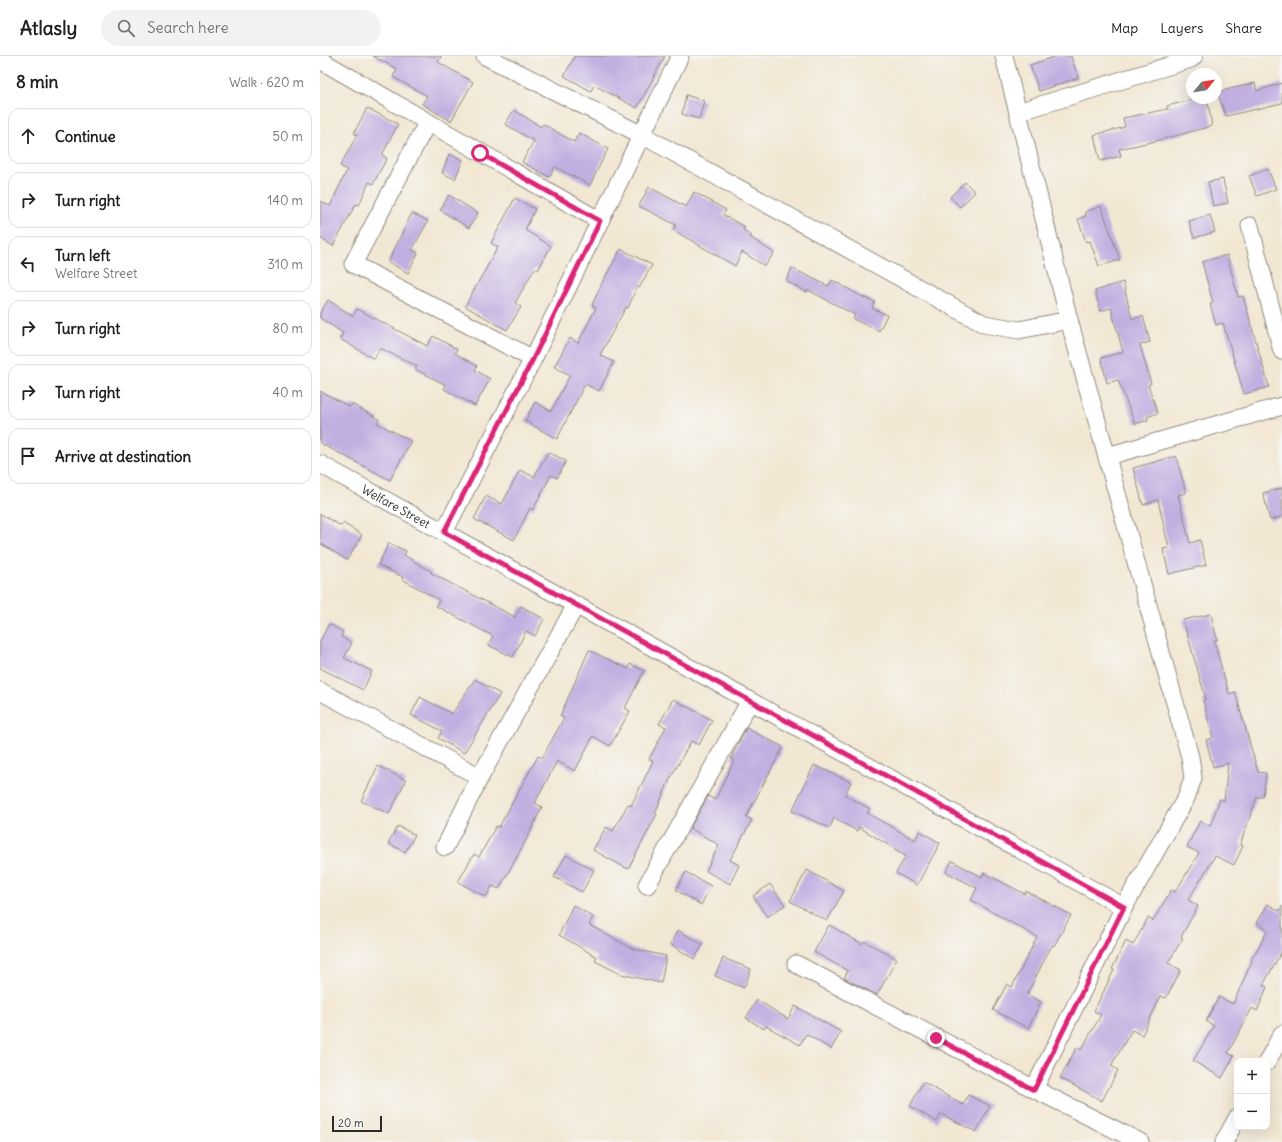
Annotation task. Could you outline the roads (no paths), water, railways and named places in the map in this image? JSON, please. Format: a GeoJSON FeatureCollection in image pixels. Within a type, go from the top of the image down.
{"type":"FeatureCollection","features":[{"type":"Feature","properties":{"kind":"street"},"geometry":{"type":"LineString","coordinates":[[485,56],[642,136],[984,324],[1019,330],[1070,320]]}},
{"type":"Feature","properties":{"kind":"street"},"geometry":{"type":"LineString","coordinates":[[444,532],[533,359],[680,56]]}},
{"type":"Feature","properties":{"kind":"street"},"geometry":{"type":"LineString","coordinates":[[1004,56],[1070,320],[1190,757],[1193,778],[1186,798],[1124,907],[1034,1090]]}},
{"type":"Feature","properties":{"kind":"street"},"geometry":{"type":"LineString","coordinates":[[1018,112],[1191,59],[1194,56]]}},
{"type":"Feature","properties":{"kind":"street"},"geometry":{"type":"LineString","coordinates":[[320,60],[427,123],[600,221]]}},
{"type":"Feature","properties":{"kind":"street"},"geometry":{"type":"LineString","coordinates":[[427,123],[353,264],[533,359]]}},
{"type":"Feature","properties":{"kind":"street"},"geometry":{"type":"LineString","coordinates":[[1250,226],[1282,351]]}},
{"type":"Feature","properties":{"kind":"street"},"geometry":{"type":"LineString","coordinates":[[1108,456],[1282,406]]}},
{"type":"Feature","properties":{"kind":"street","name":"Welfare Street"},"geometry":{"type":"LineString","coordinates":[[320,464],[1124,907]]}},
{"type":"Feature","properties":{"kind":"street"},"geometry":{"type":"LineString","coordinates":[[445,847],[480,777],[576,605]]}},
{"type":"Feature","properties":{"kind":"street"},"geometry":{"type":"LineString","coordinates":[[320,691],[480,777]]}},
{"type":"Feature","properties":{"kind":"street"},"geometry":{"type":"LineString","coordinates":[[647,885],[750,701]]}},
{"type":"Feature","properties":{"kind":"street"},"geometry":{"type":"LineString","coordinates":[[796,964],[1034,1090],[1140,1142]]}},
{"type":"Feature","properties":{"kind":"street"},"geometry":{"type":"LineString","coordinates":[[1269,1058],[1282,1034]]}},
{"type":"Feature","properties":{"kind":"street"},"geometry":{"type":"LineString","coordinates":[[1224,1142],[1234,1124]]}}]}
